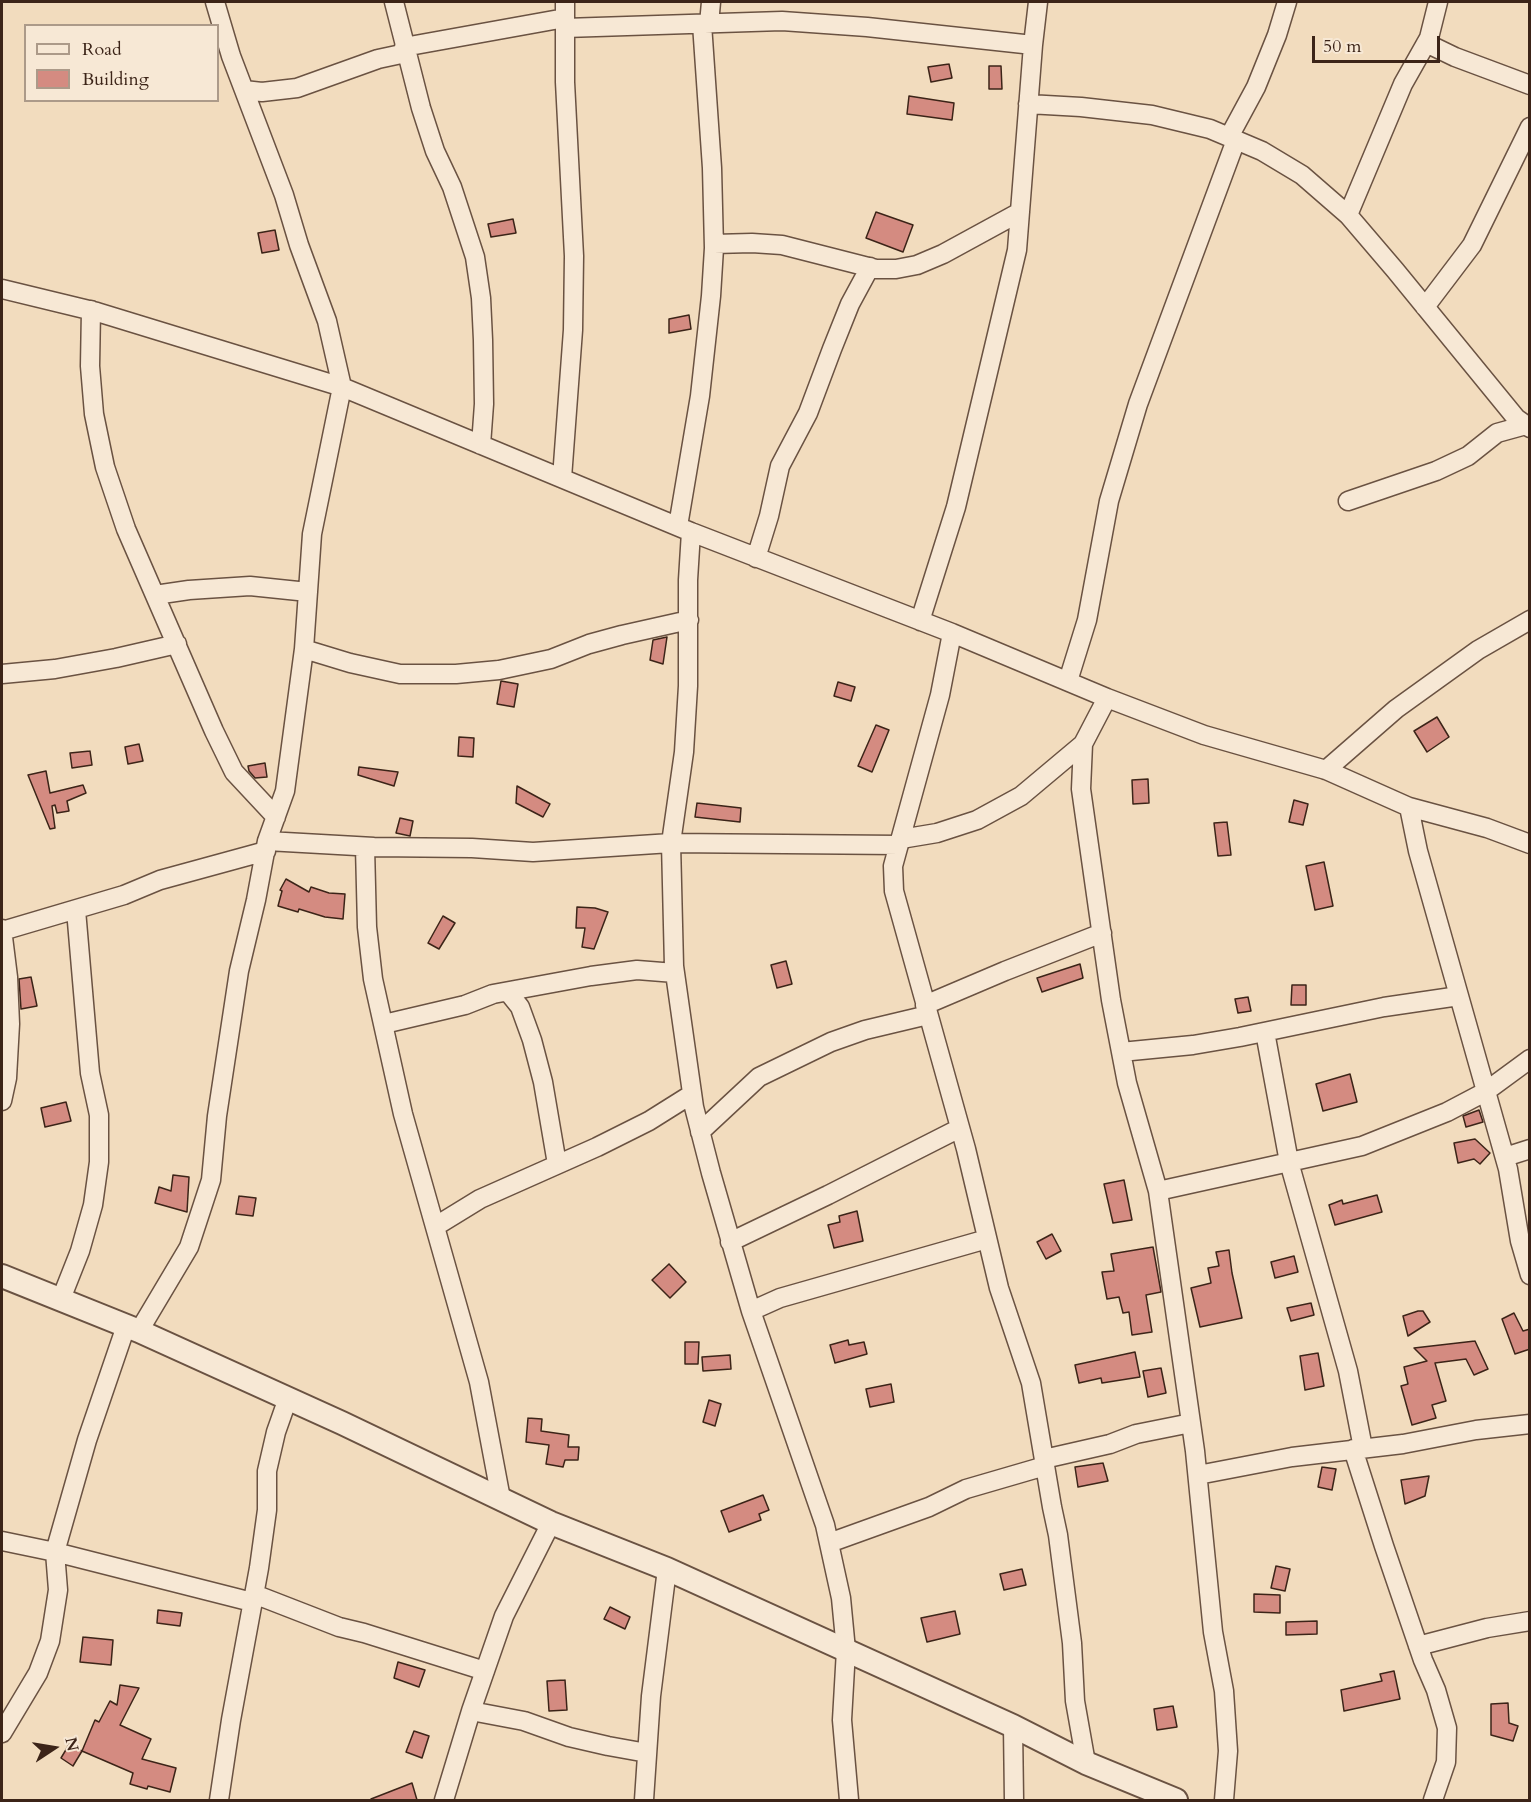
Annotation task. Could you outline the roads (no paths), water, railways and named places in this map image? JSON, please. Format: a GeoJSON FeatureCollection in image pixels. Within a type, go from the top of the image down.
{"type":"FeatureCollection","features":[{"type":"Feature","properties":{"kind":"street"},"geometry":{"type":"LineString","coordinates":[[2,1733],[38,1673],[50,1641],[58,1590],[56,1552],[87,1440],[133,1329],[189,1247],[211,1180],[217,1116],[239,971],[267,846],[287,781],[304,649],[312,534],[342,387],[327,321],[299,245],[284,195],[231,56],[215,2]]}},
{"type":"Feature","properties":{"kind":"street"},"geometry":{"type":"LineString","coordinates":[[394,2],[428,129],[452,187],[475,257],[481,298],[483,340],[484,404],[481,444]]}},
{"type":"Feature","properties":{"kind":"street"},"geometry":{"type":"LineString","coordinates":[[711,2],[706,24],[714,244],[711,296],[684,529],[689,620],[688,686],[684,753],[671,843],[675,973],[692,1095],[700,1132],[751,1311],[825,1525],[841,1598],[846,1650],[842,1720],[849,1800]]}},
{"type":"Feature","properties":{"kind":"street"},"geometry":{"type":"LineString","coordinates":[[920,621],[956,507],[975,422],[1002,322],[1017,250],[1038,2]]}},
{"type":"Feature","properties":{"kind":"street"},"geometry":{"type":"LineString","coordinates":[[1068,681],[1087,620],[1109,501],[1138,404],[1232,139],[1277,35],[1287,2]]}},
{"type":"Feature","properties":{"kind":"street"},"geometry":{"type":"LineString","coordinates":[[1348,215],[1403,84],[1426,43],[1438,2]]}},
{"type":"Feature","properties":{"kind":"street"},"geometry":{"type":"LineString","coordinates":[[244,90],[262,92],[297,88],[405,50],[565,16],[706,24],[782,21],[867,27],[1033,45]]}},
{"type":"Feature","properties":{"kind":"street"},"geometry":{"type":"LineString","coordinates":[[562,478],[573,330],[574,256],[565,82],[565,16]]}},
{"type":"Feature","properties":{"kind":"street"},"geometry":{"type":"LineString","coordinates":[[1426,43],[1455,57],[1530,85]]}},
{"type":"Feature","properties":{"kind":"street"},"geometry":{"type":"LineString","coordinates":[[1028,104],[1152,115],[1210,129],[1262,151],[1302,175],[1348,215],[1509,410],[1528,427]]}},
{"type":"Feature","properties":{"kind":"street"},"geometry":{"type":"LineString","coordinates":[[1425,307],[1472,245],[1530,127]]}},
{"type":"Feature","properties":{"kind":"street"},"geometry":{"type":"LineString","coordinates":[[714,244],[782,245],[870,267],[896,269],[917,265],[982,234],[1020,212]]}},
{"type":"Feature","properties":{"kind":"street"},"geometry":{"type":"LineString","coordinates":[[756,558],[769,516],[780,466],[808,413],[850,304],[870,267]]}},
{"type":"Feature","properties":{"kind":"street"},"geometry":{"type":"LineString","coordinates":[[2,289],[91,310],[342,387],[684,529],[952,633],[1107,698],[1204,735],[1326,770],[1409,807],[1487,828],[1530,844]]}},
{"type":"Feature","properties":{"kind":"street"},"geometry":{"type":"LineString","coordinates":[[91,310],[90,366],[94,414],[105,467],[126,529],[234,772],[276,818]]}},
{"type":"Feature","properties":{"kind":"street"},"geometry":{"type":"LineString","coordinates":[[1348,501],[1436,471],[1468,456],[1497,434],[1528,427]]}},
{"type":"Feature","properties":{"kind":"street"},"geometry":{"type":"LineString","coordinates":[[155,595],[250,586],[308,592]]}},
{"type":"Feature","properties":{"kind":"street"},"geometry":{"type":"LineString","coordinates":[[304,649],[350,663],[400,674],[456,674],[499,670],[551,659],[589,644],[689,620]]}},
{"type":"Feature","properties":{"kind":"street"},"geometry":{"type":"LineString","coordinates":[[1326,770],[1396,708],[1478,650],[1530,620]]}},
{"type":"Feature","properties":{"kind":"street"},"geometry":{"type":"LineString","coordinates":[[952,633],[940,695],[893,866],[894,891],[960,1128],[999,1288],[1031,1383],[1058,1534],[1072,1643],[1075,1701],[1086,1763]]}},
{"type":"Feature","properties":{"kind":"street"},"geometry":{"type":"LineString","coordinates":[[2,674],[55,669],[177,644]]}},
{"type":"Feature","properties":{"kind":"street"},"geometry":{"type":"LineString","coordinates":[[2,1101],[7,1078],[10,1024],[8,977],[2,930],[124,895],[160,880],[267,846],[472,848],[533,852],[671,843],[900,842],[977,820],[1021,796],[1083,744],[1107,698]]}},
{"type":"Feature","properties":{"kind":"street"},"geometry":{"type":"LineString","coordinates":[[1083,744],[1081,789],[1111,1000],[1127,1083],[1158,1191],[1198,1475],[1213,1632],[1224,1691],[1228,1751],[1224,1800]]}},
{"type":"Feature","properties":{"kind":"street"},"geometry":{"type":"LineString","coordinates":[[1409,807],[1418,851],[1505,1157],[1520,1241],[1530,1275]]}},
{"type":"Feature","properties":{"kind":"street"},"geometry":{"type":"LineString","coordinates":[[365,847],[368,937],[373,979],[403,1114],[479,1382],[501,1499]]}},
{"type":"Feature","properties":{"kind":"street"},"geometry":{"type":"LineString","coordinates":[[61,1299],[80,1251],[90,1216],[99,1162],[99,1115],[90,1073],[76,910]]}},
{"type":"Feature","properties":{"kind":"street"},"geometry":{"type":"LineString","coordinates":[[700,1132],[759,1077],[831,1042],[926,1010],[1005,971],[1102,933]]}},
{"type":"Feature","properties":{"kind":"street"},"geometry":{"type":"LineString","coordinates":[[384,1024],[465,1005],[494,994],[637,970],[675,973]]}},
{"type":"Feature","properties":{"kind":"street"},"geometry":{"type":"LineString","coordinates":[[508,992],[520,1007],[532,1040],[543,1082],[557,1164]]}},
{"type":"Feature","properties":{"kind":"street"},"geometry":{"type":"LineString","coordinates":[[1121,1052],[1193,1045],[1384,1007],[1459,996]]}},
{"type":"Feature","properties":{"kind":"street"},"geometry":{"type":"LineString","coordinates":[[1264,1032],[1289,1162],[1348,1371],[1358,1449],[1418,1646],[1436,1690],[1447,1728],[1446,1762],[1433,1800]]}},
{"type":"Feature","properties":{"kind":"street"},"geometry":{"type":"LineString","coordinates":[[1158,1191],[1362,1146],[1447,1112],[1485,1092],[1530,1059]]}},
{"type":"Feature","properties":{"kind":"street"},"geometry":{"type":"LineString","coordinates":[[436,1226],[480,1199],[649,1121],[692,1095]]}},
{"type":"Feature","properties":{"kind":"street"},"geometry":{"type":"LineString","coordinates":[[730,1242],[960,1128]]}},
{"type":"Feature","properties":{"kind":"street"},"geometry":{"type":"LineString","coordinates":[[1505,1157],[1530,1149]]}},
{"type":"Feature","properties":{"kind":"street"},"geometry":{"type":"LineString","coordinates":[[751,1311],[780,1298],[987,1239]]}},
{"type":"Feature","properties":{"kind":"street"},"geometry":{"type":"LineString","coordinates":[[2,1276],[133,1329],[288,1398],[551,1523],[667,1569],[1013,1726],[1086,1763],[1176,1800]]}},
{"type":"Feature","properties":{"kind":"street"},"geometry":{"type":"LineString","coordinates":[[219,1800],[267,1510],[267,1471],[276,1432],[288,1398]]}},
{"type":"Feature","properties":{"kind":"street"},"geometry":{"type":"LineString","coordinates":[[829,1543],[929,1507],[966,1489],[1044,1463],[1136,1434],[1191,1423]]}},
{"type":"Feature","properties":{"kind":"street"},"geometry":{"type":"LineString","coordinates":[[1198,1475],[1292,1457],[1530,1424]]}},
{"type":"Feature","properties":{"kind":"street"},"geometry":{"type":"LineString","coordinates":[[444,1800],[471,1711],[504,1616],[551,1523]]}},
{"type":"Feature","properties":{"kind":"street"},"geometry":{"type":"LineString","coordinates":[[2,1541],[253,1598],[339,1627],[485,1671]]}},
{"type":"Feature","properties":{"kind":"street"},"geometry":{"type":"LineString","coordinates":[[644,1800],[651,1696],[667,1569]]}},
{"type":"Feature","properties":{"kind":"street"},"geometry":{"type":"LineString","coordinates":[[1418,1646],[1487,1628],[1530,1621]]}},
{"type":"Feature","properties":{"kind":"street"},"geometry":{"type":"LineString","coordinates":[[471,1711],[524,1721],[569,1737],[647,1752]]}},
{"type":"Feature","properties":{"kind":"street"},"geometry":{"type":"LineString","coordinates":[[1013,1726],[1014,1800]]}}]}
